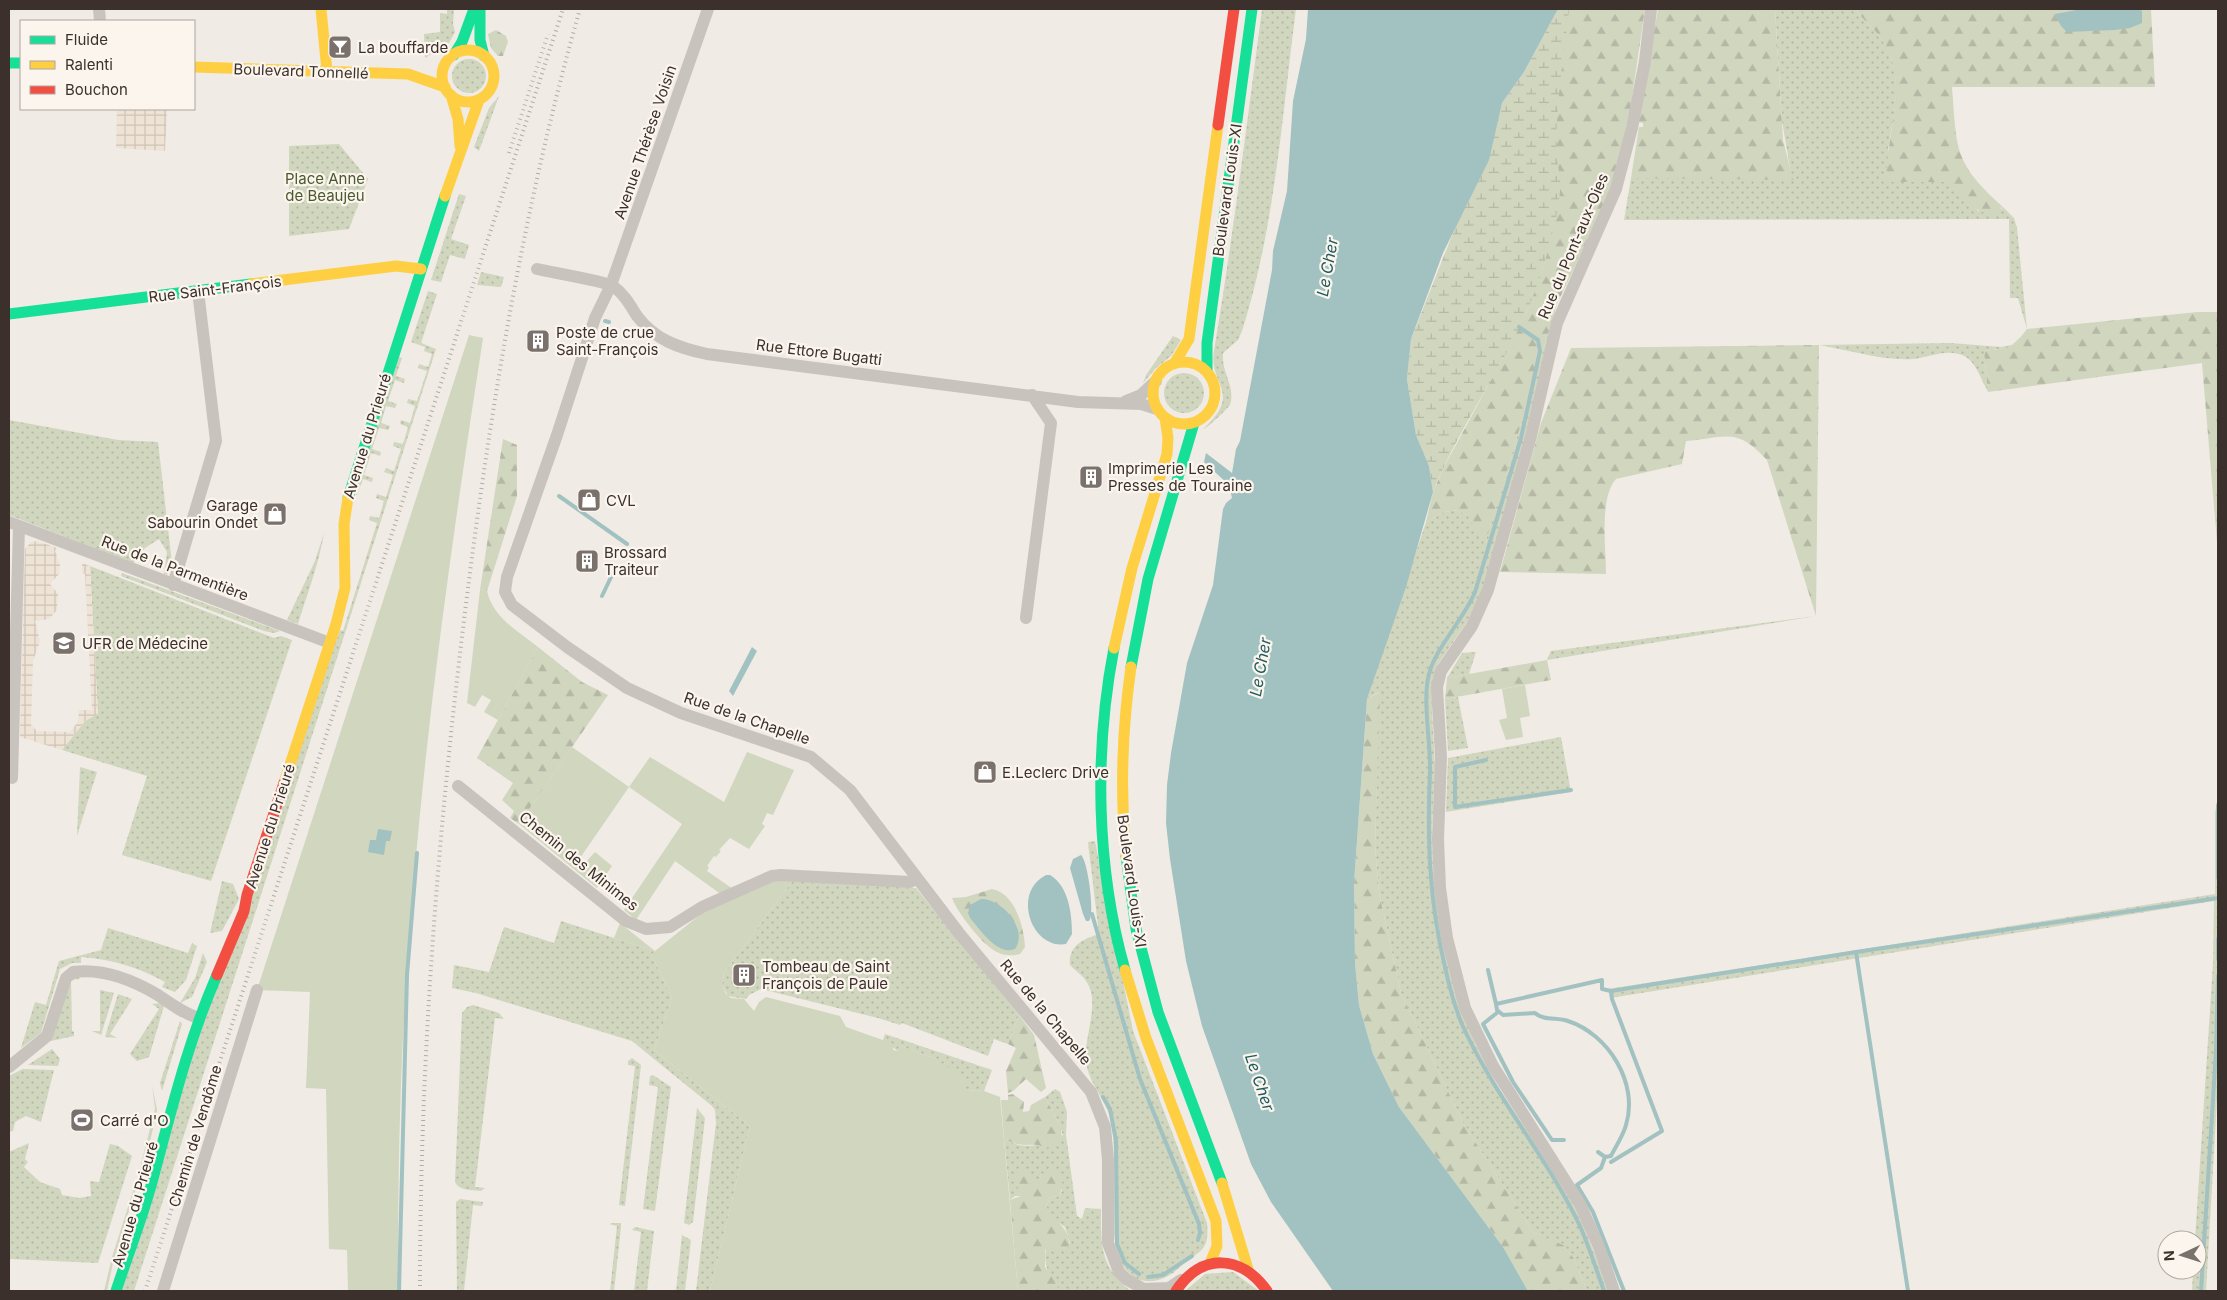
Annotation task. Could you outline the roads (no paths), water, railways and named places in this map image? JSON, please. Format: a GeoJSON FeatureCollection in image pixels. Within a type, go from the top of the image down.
{"type":"FeatureCollection","features":[{"type":"Feature","properties":{"kind":"main road"},"geometry":{"type":"LineString","coordinates":[[321,9],[327,71]]}},
{"type":"Feature","properties":{"kind":"main road"},"geometry":{"type":"LineString","coordinates":[[474,9],[462,42],[443,71],[448,91],[464,102],[479,100],[489,91],[494,79],[492,66],[484,56],[480,40],[480,9]]}},
{"type":"Feature","properties":{"kind":"main road","name":"Boulevard Louis-XI"},"geometry":{"type":"LineString","coordinates":[[1174,364],[1189,339],[1234,9]]}},
{"type":"Feature","properties":{"kind":"main road","name":"Boulevard Louis-XI"},"geometry":{"type":"LineString","coordinates":[[1207,371],[1207,343],[1252,9]]}},
{"type":"Feature","properties":{"kind":"main road"},"geometry":{"type":"LineString","coordinates":[[451,58],[470,50],[484,56]]}},
{"type":"Feature","properties":{"kind":"main road","name":"Boulevard Tonnellé"},"geometry":{"type":"LineString","coordinates":[[195,67],[408,74],[451,58]]}},
{"type":"Feature","properties":{"kind":"main road","name":"Boulevard Tonnellé"},"geometry":{"type":"LineString","coordinates":[[408,74],[448,91]]}},
{"type":"Feature","properties":{"kind":"main road","name":"Avenue du Prieuré"},"geometry":{"type":"LineString","coordinates":[[448,91],[458,119],[459,152]]}},
{"type":"Feature","properties":{"kind":"main road","name":"Avenue du Prieuré"},"geometry":{"type":"LineString","coordinates":[[112,1291],[116,1267],[146,1170],[161,1104],[216,950],[247,895],[330,643],[345,588],[344,524],[349,490],[459,152],[473,121],[479,100]]}},
{"type":"Feature","properties":{"kind":"main road","name":"Rue Saint-François"},"geometry":{"type":"LineString","coordinates":[[9,314],[396,266],[410,266],[421,269]]}},
{"type":"Feature","properties":{"kind":"main road"},"geometry":{"type":"LineString","coordinates":[[1192,363],[1207,371],[1215,387],[1214,405],[1202,419],[1194,423],[1174,423],[1161,414],[1153,397],[1156,380],[1167,368],[1174,364],[1192,363]]}},
{"type":"Feature","properties":{"kind":"main road","name":"Boulevard Louis-XI"},"geometry":{"type":"LineString","coordinates":[[1161,414],[1168,438],[1166,454],[1127,585],[1109,676],[1102,772],[1103,825],[1112,907],[1137,1011],[1216,1221],[1217,1246],[1210,1263]]}},
{"type":"Feature","properties":{"kind":"main road","name":"Boulevard Louis-XI"},"geometry":{"type":"LineString","coordinates":[[1194,423],[1144,598],[1134,642],[1124,722],[1122,828],[1133,910],[1147,975],[1161,1021],[1231,1204],[1248,1269]]}},
{"type":"Feature","properties":{"kind":"main road","name":"Avenue du Prieuré"},"geometry":{"type":"LineString","coordinates":[[116,1291],[155,1173],[194,1016]]}},
{"type":"Feature","properties":{"kind":"main road"},"geometry":{"type":"LineString","coordinates":[[1176,1291],[1185,1277],[1197,1268],[1210,1263],[1229,1263],[1248,1269],[1257,1276],[1267,1291]]}},
{"type":"Feature","properties":{"kind":"street","name":"Avenue Thérèse Voisin"},"geometry":{"type":"LineString","coordinates":[[611,285],[708,9]]}},
{"type":"Feature","properties":{"kind":"street","name":"Rue du Pont-aux-Oies"},"geometry":{"type":"LineString","coordinates":[[1614,1291],[1599,1247],[1580,1204],[1493,1066],[1471,1024],[1449,948],[1440,888],[1438,839],[1440,757],[1438,679],[1446,662],[1472,626],[1488,590],[1531,436],[1551,347],[1564,304],[1602,224],[1616,189],[1634,120],[1651,9]]}},
{"type":"Feature","properties":{"kind":"street"},"geometry":{"type":"LineString","coordinates":[[537,269],[611,285]]}},
{"type":"Feature","properties":{"kind":"street","name":"Rue Ettore Bugatti"},"geometry":{"type":"LineString","coordinates":[[611,285],[627,300],[638,317],[654,333],[670,344],[686,350],[1078,402],[1141,404],[1161,414]]}},
{"type":"Feature","properties":{"kind":"street","name":"Rue de la Chapelle"},"geometry":{"type":"LineString","coordinates":[[611,285],[602,299],[595,318],[557,435],[507,577],[505,592],[512,605],[567,647],[627,688],[681,713],[811,757],[850,790],[959,933],[1091,1092],[1105,1127],[1108,1160],[1108,1243],[1120,1272],[1126,1279],[1146,1290],[1168,1288],[1185,1277]]}},
{"type":"Feature","properties":{"kind":"street"},"geometry":{"type":"LineString","coordinates":[[172,584],[216,441],[198,291]]}},
{"type":"Feature","properties":{"kind":"street","name":"Rue Ettore Bugatti"},"geometry":{"type":"LineString","coordinates":[[1124,402],[1141,395],[1156,380]]}},
{"type":"Feature","properties":{"kind":"street"},"geometry":{"type":"LineString","coordinates":[[1026,618],[1051,422],[1032,395]]}},
{"type":"Feature","properties":{"kind":"street"},"geometry":{"type":"LineString","coordinates":[[12,778],[14,524]]}},
{"type":"Feature","properties":{"kind":"street","name":"Rue de la Parmentière"},"geometry":{"type":"LineString","coordinates":[[14,524],[330,643]]}},
{"type":"Feature","properties":{"kind":"street","name":"Chemin des Minimes"},"geometry":{"type":"LineString","coordinates":[[458,786],[626,921],[646,929],[670,927],[702,907],[772,876],[910,882],[917,878]]}},
{"type":"Feature","properties":{"kind":"street"},"geometry":{"type":"LineString","coordinates":[[9,1067],[47,1036],[66,978],[70,973],[80,971],[103,973],[132,981],[194,1016]]}},
{"type":"Feature","properties":{"kind":"street","name":"Chemin de Vendôme"},"geometry":{"type":"LineString","coordinates":[[163,1291],[257,990]]}},
{"type":"Feature","properties":{"kind":"water","name":"Le Cher"},"geometry":{"type":"Polygon","coordinates":[[[1308,9],[1558,9],[1524,72],[1502,103],[1489,160],[1443,253],[1411,339],[1407,379],[1416,435],[1429,466],[1433,492],[1406,587],[1367,699],[1354,883],[1355,963],[1359,1005],[1373,1054],[1399,1107],[1503,1247],[1528,1291],[1333,1291],[1271,1202],[1251,1164],[1202,1026],[1186,961],[1166,823],[1167,785],[1187,663],[1213,585],[1223,509],[1232,498],[1229,485],[1204,462],[1206,453],[1232,473],[1236,449],[1240,441],[1272,270],[1273,251],[1287,191],[1293,101],[1306,39],[1308,9]]]}},
{"type":"Feature","properties":{"kind":"water"},"geometry":{"type":"Polygon","coordinates":[[[2082,9],[2138,9],[2142,11],[2142,23],[2130,28],[2115,30],[2067,32],[2061,26],[2055,14],[2082,9]]]}},
{"type":"Feature","properties":{"kind":"water"},"geometry":{"type":"Polygon","coordinates":[[[752,647],[757,651],[733,696],[729,691],[752,647]]]}},
{"type":"Feature","properties":{"kind":"water"},"geometry":{"type":"Polygon","coordinates":[[[378,829],[392,831],[390,841],[386,841],[384,855],[368,852],[370,840],[376,840],[378,829]]]}},
{"type":"Feature","properties":{"kind":"water"},"geometry":{"type":"Polygon","coordinates":[[[1081,855],[1084,859],[1090,888],[1091,917],[1089,921],[1086,921],[1083,914],[1070,868],[1073,859],[1081,855]]]}},
{"type":"Feature","properties":{"kind":"water"},"geometry":{"type":"Polygon","coordinates":[[[1046,875],[1050,875],[1056,880],[1068,901],[1072,934],[1066,944],[1054,943],[1044,938],[1036,930],[1030,918],[1028,906],[1030,894],[1035,883],[1046,875]]]}},
{"type":"Feature","properties":{"kind":"water"},"geometry":{"type":"Polygon","coordinates":[[[981,899],[997,904],[1011,916],[1016,924],[1018,933],[1015,949],[1002,949],[995,945],[970,918],[968,913],[970,905],[981,899]]]}},
{"type":"Feature","properties":{"kind":"waterway"},"geometry":{"type":"LineString","coordinates":[[605,321],[609,322]]}},
{"type":"Feature","properties":{"kind":"waterway"},"geometry":{"type":"LineString","coordinates":[[1519,327],[1538,340],[1540,351],[1521,438],[1475,592],[1438,654],[1429,674],[1427,684],[1430,761],[1429,846],[1432,894],[1447,976],[1463,1027],[1494,1083],[1552,1176],[1579,1224],[1604,1291]]}},
{"type":"Feature","properties":{"kind":"waterway"},"geometry":{"type":"LineString","coordinates":[[601,334],[605,335]]}},
{"type":"Feature","properties":{"kind":"waterway"},"geometry":{"type":"LineString","coordinates":[[559,496],[627,544]]}},
{"type":"Feature","properties":{"kind":"waterway"},"geometry":{"type":"LineString","coordinates":[[602,596],[613,573]]}},
{"type":"Feature","properties":{"kind":"waterway"},"geometry":{"type":"LineString","coordinates":[[1486,760],[1455,767],[1455,807],[1571,790]]}},
{"type":"Feature","properties":{"kind":"waterway"},"geometry":{"type":"LineString","coordinates":[[2218,805],[2218,878]]}},
{"type":"Feature","properties":{"kind":"waterway"},"geometry":{"type":"LineString","coordinates":[[399,1291],[407,975],[417,853]]}},
{"type":"Feature","properties":{"kind":"waterway"},"geometry":{"type":"LineString","coordinates":[[1908,1291],[1856,952],[2218,898]]}},
{"type":"Feature","properties":{"kind":"waterway"},"geometry":{"type":"LineString","coordinates":[[1092,914],[1140,1079],[1199,1224],[1200,1233],[1198,1240]]}},
{"type":"Feature","properties":{"kind":"waterway"},"geometry":{"type":"LineString","coordinates":[[2218,939],[2218,959]]}},
{"type":"Feature","properties":{"kind":"waterway"},"geometry":{"type":"LineString","coordinates":[[1598,1152],[1605,1157],[1611,1156],[1626,1125],[1629,1109],[1628,1093],[1624,1077],[1617,1062],[1596,1037],[1583,1027],[1564,1020],[1542,1017],[1535,1013],[1503,1015],[1497,1010],[1496,1004],[1602,980],[1602,989],[1611,991],[1856,952]]}},
{"type":"Feature","properties":{"kind":"waterway"},"geometry":{"type":"LineString","coordinates":[[1488,970],[1496,1004]]}},
{"type":"Feature","properties":{"kind":"waterway"},"geometry":{"type":"LineString","coordinates":[[2201,1291],[2216,1051],[2218,976]]}},
{"type":"Feature","properties":{"kind":"waterway"},"geometry":{"type":"LineString","coordinates":[[1611,991],[1612,999],[1662,1131],[1611,1162]]}},
{"type":"Feature","properties":{"kind":"waterway"},"geometry":{"type":"LineString","coordinates":[[1498,1012],[1483,1024],[1513,1082],[1552,1140],[1564,1140]]}},
{"type":"Feature","properties":{"kind":"waterway"},"geometry":{"type":"LineString","coordinates":[[1103,1097],[1110,1109],[1116,1141],[1117,1244],[1125,1263],[1139,1274]]}},
{"type":"Feature","properties":{"kind":"waterway"},"geometry":{"type":"LineString","coordinates":[[1605,1157],[1601,1168],[1577,1185],[1593,1212],[1624,1291]]}},
{"type":"Feature","properties":{"kind":"waterway"},"geometry":{"type":"LineString","coordinates":[[1148,1277],[1163,1275],[1192,1256]]}},
{"type":"Feature","properties":{"kind":"railway"},"geometry":{"type":"LineString","coordinates":[[145,1291],[563,9]]}},
{"type":"Feature","properties":{"kind":"railway"},"geometry":{"type":"LineString","coordinates":[[420,1291],[423,1117],[427,1030],[447,769],[467,596],[487,448],[512,300],[560,81],[580,9]]}},
{"type":"Feature","properties":{"kind":"railway"},"geometry":{"type":"LineString","coordinates":[[509,153],[548,34]]}},
{"type":"Feature","properties":{"kind":"place","name":"La bouffarde"},"geometry":{"type":"Point","coordinates":[340,47]}},
{"type":"Feature","properties":{"kind":"place","name":"Poste de crue Saint-François"},"geometry":{"type":"Point","coordinates":[538,341]}},
{"type":"Feature","properties":{"kind":"place","name":"Imprimerie Les Presses de Touraine"},"geometry":{"type":"Point","coordinates":[1091,477]}},
{"type":"Feature","properties":{"kind":"place","name":"CVL"},"geometry":{"type":"Point","coordinates":[589,500]}},
{"type":"Feature","properties":{"kind":"place","name":"Garage Sabourin Ondet"},"geometry":{"type":"Point","coordinates":[275,514]}},
{"type":"Feature","properties":{"kind":"place","name":"Brossard Traiteur"},"geometry":{"type":"Point","coordinates":[587,561]}},
{"type":"Feature","properties":{"kind":"place","name":"UFR de Médecine"},"geometry":{"type":"Point","coordinates":[64,643]}},
{"type":"Feature","properties":{"kind":"place","name":"E.Leclerc Drive"},"geometry":{"type":"Point","coordinates":[985,772]}},
{"type":"Feature","properties":{"kind":"place","name":"Tombeau de Saint François de Paule"},"geometry":{"type":"Point","coordinates":[744,975]}},
{"type":"Feature","properties":{"kind":"place","name":"Carré d'O"},"geometry":{"type":"Point","coordinates":[82,1120]}},
{"type":"Feature","properties":{"kind":"park label","name":"Place Anne de Beaujeu"},"geometry":{"type":"Point","coordinates":[325,186]}}]}
